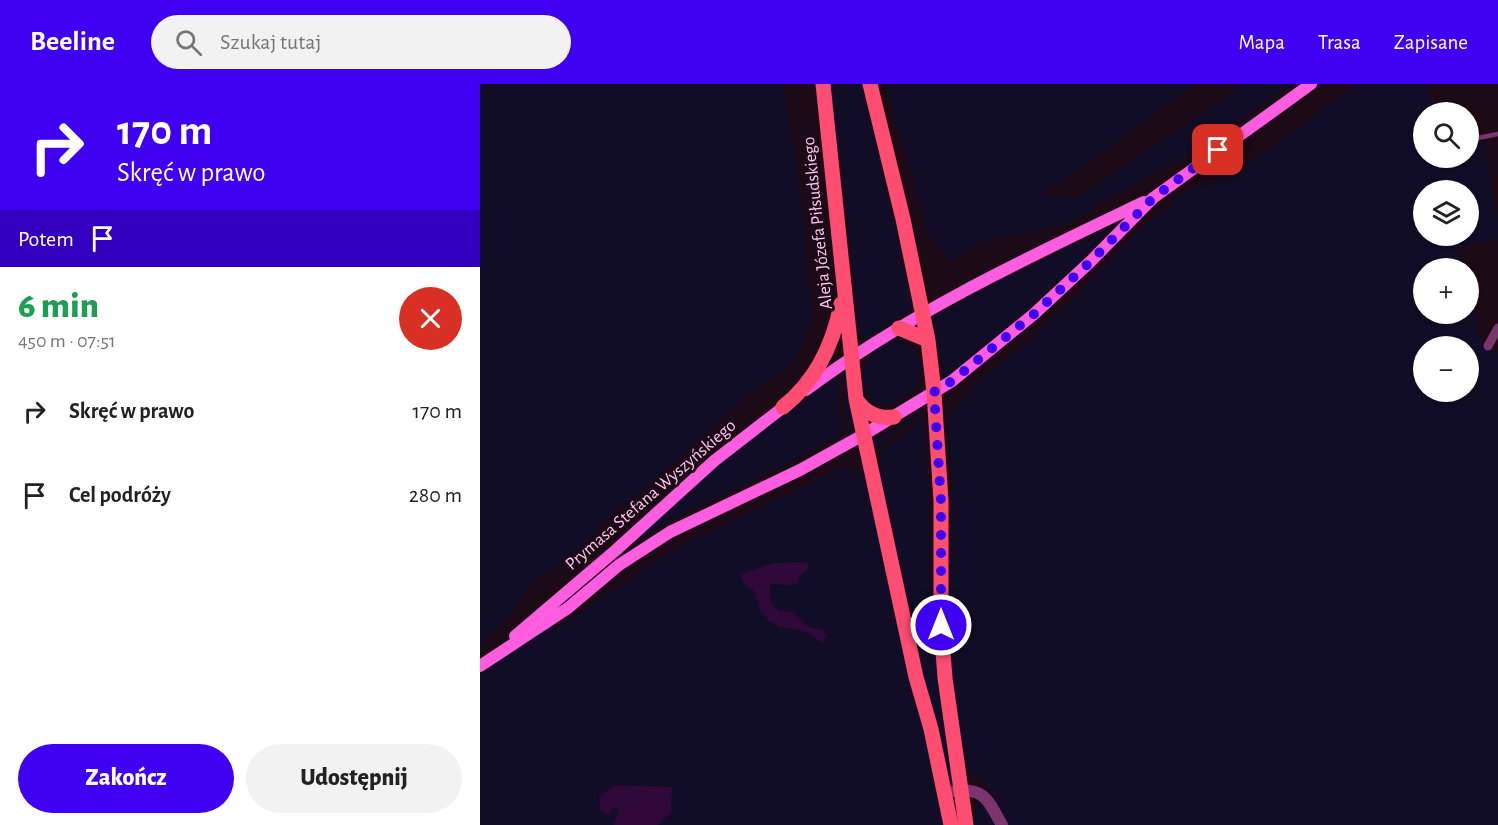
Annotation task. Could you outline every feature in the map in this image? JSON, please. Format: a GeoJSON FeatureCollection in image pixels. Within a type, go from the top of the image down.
{"type":"FeatureCollection","features":[{"type":"Feature","properties":{"kind":"main road","name":"Aleja Józefa Piłsudskiego"},"geometry":{"type":"LineString","coordinates":[[823,84],[851,357]]}},
{"type":"Feature","properties":{"kind":"main road"},"geometry":{"type":"LineString","coordinates":[[870,84],[924,314],[928,340],[941,501],[941,625],[945,678],[966,825]]}},
{"type":"Feature","properties":{"kind":"main road"},"geometry":{"type":"LineString","coordinates":[[856,399],[862,408],[871,414],[894,417],[952,381],[1034,314],[1090,262],[1153,198],[1311,84]]}},
{"type":"Feature","properties":{"kind":"main road"},"geometry":{"type":"LineString","coordinates":[[951,825],[863,435],[851,357],[1004,269],[1153,198]]}},
{"type":"Feature","properties":{"kind":"main road"},"geometry":{"type":"LineString","coordinates":[[783,407],[807,384],[830,345],[840,308],[843,283]]}},
{"type":"Feature","properties":{"kind":"main road"},"geometry":{"type":"LineString","coordinates":[[899,328],[928,340]]}},
{"type":"Feature","properties":{"kind":"main road","name":"Prymasa Stefana Wyszyńskiego"},"geometry":{"type":"LineString","coordinates":[[480,665],[600,563],[714,461],[851,357]]}},
{"type":"Feature","properties":{"kind":"main road","name":"Prymasa Stefana Wyszyńskiego"},"geometry":{"type":"LineString","coordinates":[[480,665],[568,608],[620,564],[663,537],[705,514],[800,470],[894,417]]}},
{"type":"Feature","properties":{"kind":"street"},"geometry":{"type":"LineString","coordinates":[[1488,346],[1498,328]]}},
{"type":"Feature","properties":{"kind":"street"},"geometry":{"type":"LineString","coordinates":[[944,793],[973,791],[984,795],[1002,825]]}},
{"type":"Feature","properties":{"kind":"lane"},"geometry":{"type":"LineString","coordinates":[[1479,138],[1498,134]]}},
{"type":"Feature","properties":{"kind":"shaded area"},"geometry":{"type":"Polygon","coordinates":[[[480,84],[782,84],[797,167],[811,322],[798,355],[790,364],[733,408],[647,488],[609,517],[585,546],[534,580],[505,622],[480,648],[480,84]]]}},
{"type":"Feature","properties":{"kind":"shaded area"},"geometry":{"type":"Polygon","coordinates":[[[828,84],[862,84],[912,303],[912,309],[862,341],[859,334],[844,187],[828,84]]]}},
{"type":"Feature","properties":{"kind":"shaded area"},"geometry":{"type":"Polygon","coordinates":[[[886,84],[1196,84],[1042,196],[1079,197],[1241,84],[1292,84],[1199,148],[1064,225],[980,242],[951,263],[929,235],[886,84]]]}},
{"type":"Feature","properties":{"kind":"shaded area"},"geometry":{"type":"Polygon","coordinates":[[[1358,84],[1429,84],[1432,102],[1413,102],[1413,168],[1479,168],[1479,143],[1485,142],[1498,240],[1479,243],[1479,180],[1413,180],[1413,246],[1463,246],[1457,247],[1460,258],[1413,258],[1413,324],[1477,324],[1483,347],[1498,354],[1498,825],[1007,825],[982,777],[971,772],[966,764],[953,698],[947,626],[952,547],[952,487],[947,419],[957,409],[964,394],[1039,332],[1132,238],[1182,195],[1193,188],[1211,184],[1250,162],[1358,84]]]}},
{"type":"Feature","properties":{"kind":"shaded area"},"geometry":{"type":"Polygon","coordinates":[[[1114,226],[1021,316],[944,378],[933,317],[1002,279],[1114,226]]]}},
{"type":"Feature","properties":{"kind":"shaded area"},"geometry":{"type":"Polygon","coordinates":[[[899,341],[912,348],[917,354],[920,360],[921,375],[909,394],[891,405],[882,406],[872,402],[866,394],[863,384],[864,373],[875,351],[886,344],[899,341]]]}},
{"type":"Feature","properties":{"kind":"shaded area"},"geometry":{"type":"Polygon","coordinates":[[[844,369],[854,426],[849,431],[847,430],[842,371],[844,369]]]}},
{"type":"Feature","properties":{"kind":"shaded area"},"geometry":{"type":"Polygon","coordinates":[[[834,377],[837,379],[842,432],[839,436],[678,516],[638,541],[636,539],[733,453],[834,377]]]}},
{"type":"Feature","properties":{"kind":"shaded area"},"geometry":{"type":"Polygon","coordinates":[[[922,411],[924,413],[882,443],[877,449],[875,459],[872,442],[922,411]]]}},
{"type":"Feature","properties":{"kind":"shaded area"},"geometry":{"type":"Polygon","coordinates":[[[922,421],[926,423],[930,576],[938,673],[954,785],[948,779],[929,703],[877,471],[880,470],[880,458],[887,446],[922,421]]]}},
{"type":"Feature","properties":{"kind":"shaded area"},"geometry":{"type":"Polygon","coordinates":[[[849,467],[862,474],[865,473],[946,825],[480,825],[480,671],[551,622],[556,629],[642,570],[694,539],[836,471],[849,467]]]}},
{"type":"Feature","properties":{"kind":"shaded area"},"geometry":{"type":"Polygon","coordinates":[[[806,562],[809,567],[799,577],[798,583],[770,584],[771,603],[778,610],[793,612],[807,626],[824,631],[826,635],[823,644],[808,632],[780,627],[769,621],[759,608],[755,592],[743,583],[740,574],[775,563],[806,562]]]}},
{"type":"Feature","properties":{"kind":"shaded area"},"geometry":{"type":"Polygon","coordinates":[[[614,785],[672,787],[671,812],[658,825],[613,825],[619,809],[613,808],[608,816],[600,810],[599,797],[614,785]]]}},
{"type":"Feature","properties":{"kind":"shaded area"},"geometry":{"type":"Polygon","coordinates":[[[976,802],[982,802],[996,825],[971,825],[970,819],[976,818],[976,802]]]}},
{"type":"Feature","properties":{"kind":"route"},"geometry":{"type":"LineString","coordinates":[[941,625],[941,501],[934,392],[952,381],[1034,314],[1090,262],[1153,198],[1218,150]]}}]}
